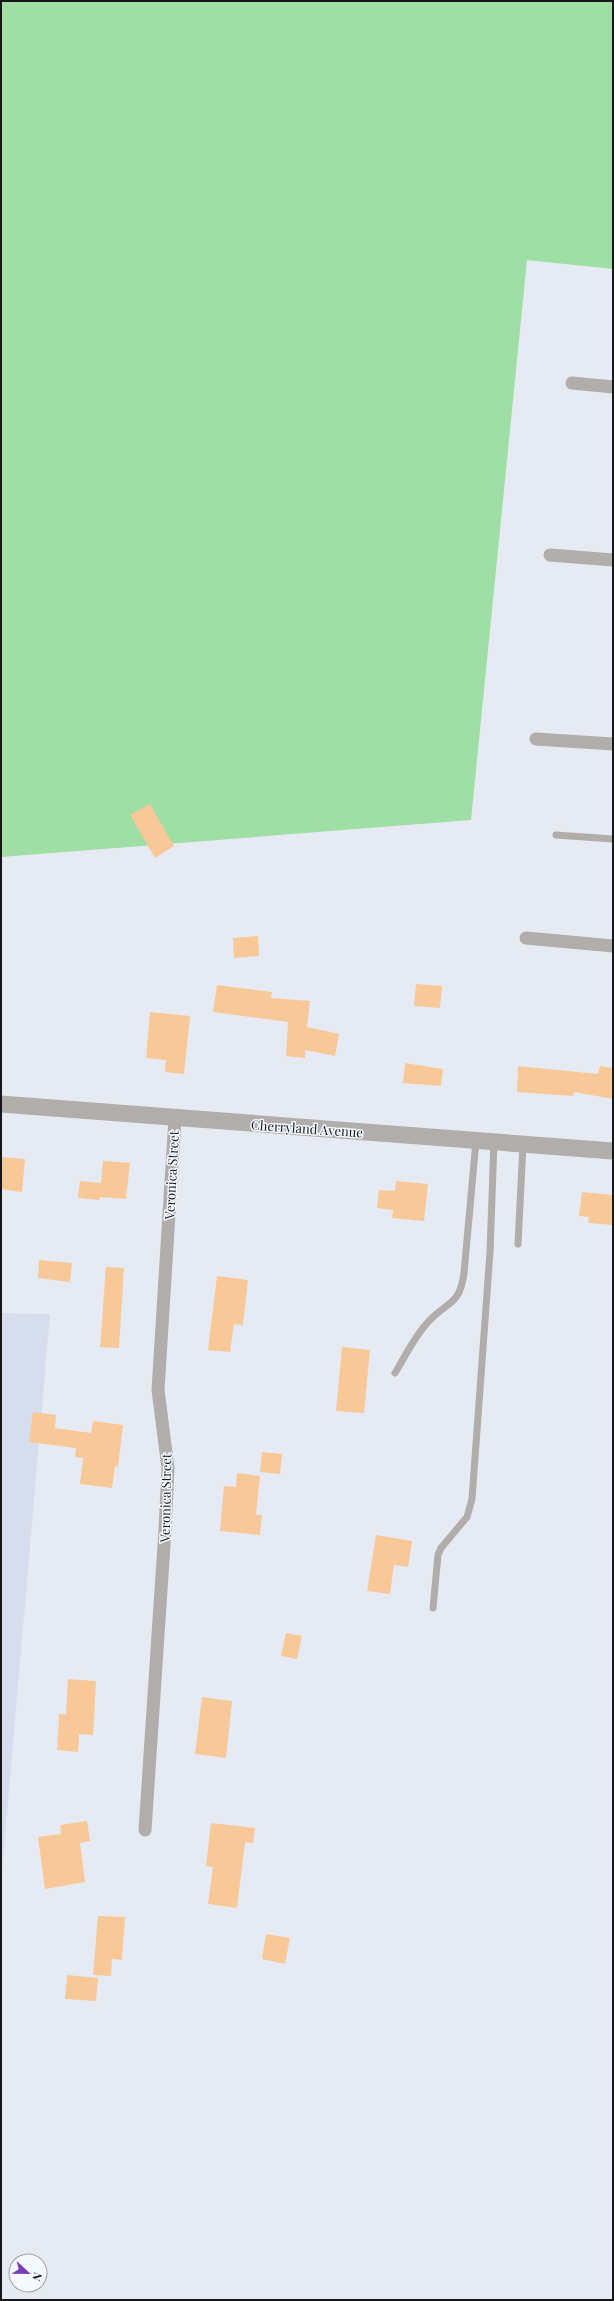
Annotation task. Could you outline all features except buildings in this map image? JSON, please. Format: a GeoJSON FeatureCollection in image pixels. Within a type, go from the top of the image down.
{"type":"FeatureCollection","features":[{"type":"Feature","properties":{"kind":"street"},"geometry":{"type":"LineString","coordinates":[[572,383],[613,387]]}},
{"type":"Feature","properties":{"kind":"street"},"geometry":{"type":"LineString","coordinates":[[550,555],[613,560]]}},
{"type":"Feature","properties":{"kind":"street"},"geometry":{"type":"LineString","coordinates":[[536,739],[613,744]]}},
{"type":"Feature","properties":{"kind":"street"},"geometry":{"type":"LineString","coordinates":[[526,938],[613,946]]}},
{"type":"Feature","properties":{"kind":"street","name":"Cherryland Avenue"},"geometry":{"type":"LineString","coordinates":[[1,1104],[613,1151]]}},
{"type":"Feature","properties":{"kind":"street","name":"Veronica Street"},"geometry":{"type":"LineString","coordinates":[[145,1830],[168,1468],[158,1390],[175,1118]]}},
{"type":"Feature","properties":{"kind":"lane"},"geometry":{"type":"LineString","coordinates":[[556,835],[613,838]]}},
{"type":"Feature","properties":{"kind":"lane"},"geometry":{"type":"LineString","coordinates":[[395,1373],[429,1321],[460,1294],[464,1273],[476,1141]]}},
{"type":"Feature","properties":{"kind":"lane"},"geometry":{"type":"LineString","coordinates":[[433,1608],[438,1555],[441,1548],[467,1517],[472,1499],[490,1252],[494,1142]]}},
{"type":"Feature","properties":{"kind":"lane"},"geometry":{"type":"LineString","coordinates":[[518,1244],[523,1144]]}},
{"type":"Feature","properties":{"kind":"shaded area"},"geometry":{"type":"Polygon","coordinates":[[[1,1313],[50,1314],[1,1883],[1,1313]]]}},
{"type":"Feature","properties":{"kind":"green space"},"geometry":{"type":"Polygon","coordinates":[[[1,1],[613,1],[613,269],[527,260],[471,820],[1,857],[1,1]]]}}]}
